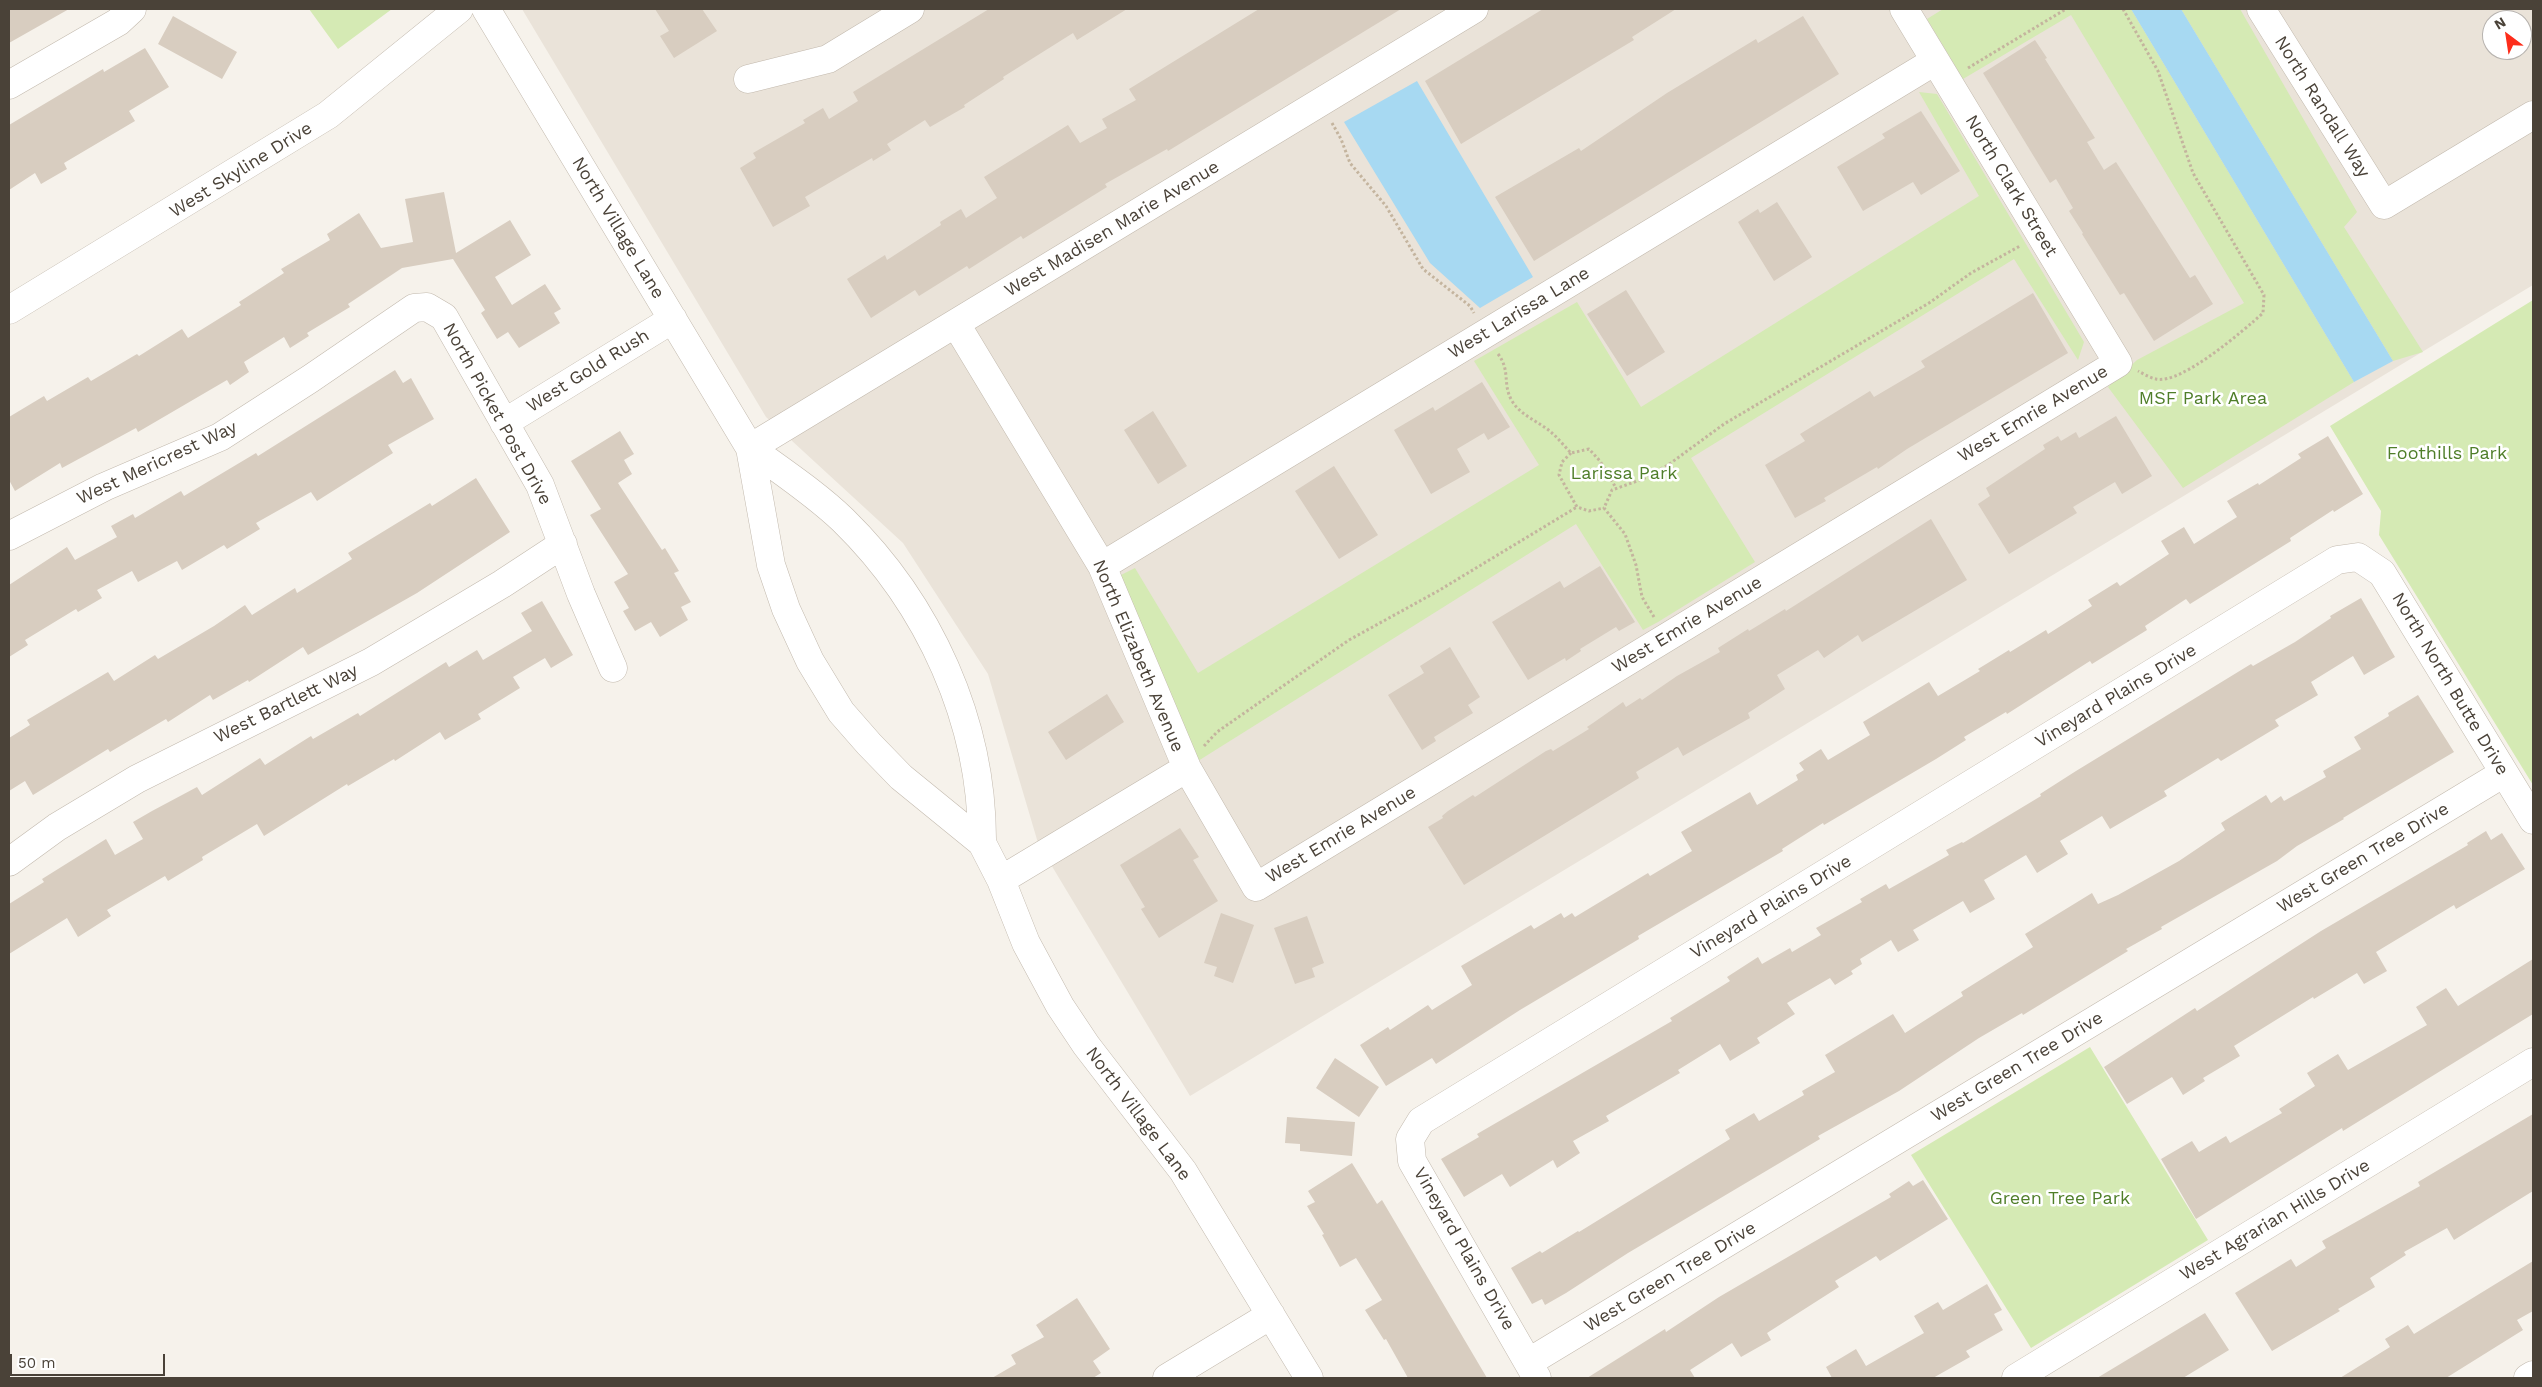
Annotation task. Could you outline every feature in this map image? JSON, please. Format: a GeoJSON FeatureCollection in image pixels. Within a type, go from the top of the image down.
{"type":"FeatureCollection","features":[{"type":"Feature","properties":{"kind":"street"},"geometry":{"type":"LineString","coordinates":[[9,85],[118,22],[132,9]]}},
{"type":"Feature","properties":{"kind":"street","name":"West Skyline Drive"},"geometry":{"type":"LineString","coordinates":[[9,310],[328,115],[459,9]]}},
{"type":"Feature","properties":{"kind":"street","name":"North Village Lane"},"geometry":{"type":"LineString","coordinates":[[486,9],[750,448],[771,565],[786,608],[810,661],[841,712],[868,744],[901,778],[982,843],[1001,880],[1026,942],[1060,1006],[1086,1045],[1183,1171],[1309,1378]]}},
{"type":"Feature","properties":{"kind":"street"},"geometry":{"type":"LineString","coordinates":[[748,80],[828,59],[910,9]]}},
{"type":"Feature","properties":{"kind":"street","name":"West Madisen Marie Avenue"},"geometry":{"type":"LineString","coordinates":[[750,448],[1474,9]]}},
{"type":"Feature","properties":{"kind":"street","name":"North Clark Street"},"geometry":{"type":"LineString","coordinates":[[1904,9],[2118,363]]}},
{"type":"Feature","properties":{"kind":"street","name":"North Randall Way"},"geometry":{"type":"LineString","coordinates":[[2261,9],[2384,205],[2533,115]]}},
{"type":"Feature","properties":{"kind":"street","name":"West Larissa Lane"},"geometry":{"type":"LineString","coordinates":[[1102,566],[1941,70]]}},
{"type":"Feature","properties":{"kind":"street","name":"North Picket Post Drive"},"geometry":{"type":"LineString","coordinates":[[427,307],[444,317],[540,485],[581,594],[613,668]]}},
{"type":"Feature","properties":{"kind":"street","name":"West Mericrest Way"},"geometry":{"type":"LineString","coordinates":[[9,536],[104,487],[220,437],[310,379],[414,308],[427,307]]}},
{"type":"Feature","properties":{"kind":"street","name":"West Gold Rush"},"geometry":{"type":"LineString","coordinates":[[504,423],[673,319]]}},
{"type":"Feature","properties":{"kind":"street","name":"North Elizabeth Avenue"},"geometry":{"type":"LineString","coordinates":[[956,324],[1102,566],[1256,887]]}},
{"type":"Feature","properties":{"kind":"street","name":"West Emrie Avenue"},"geometry":{"type":"LineString","coordinates":[[1256,887],[2118,363]]}},
{"type":"Feature","properties":{"kind":"street","name":"North Village Lane"},"geometry":{"type":"LineString","coordinates":[[750,448],[798,483],[841,518],[877,557],[916,612],[936,649],[965,720],[973,746],[981,799],[982,843]]}},
{"type":"Feature","properties":{"kind":"street","name":"West Bartlett Way"},"geometry":{"type":"LineString","coordinates":[[9,862],[57,828],[137,779],[371,662],[502,584],[563,544]]}},
{"type":"Feature","properties":{"kind":"street","name":"North North Butte Drive"},"geometry":{"type":"LineString","coordinates":[[2358,557],[2382,573],[2533,820]]}},
{"type":"Feature","properties":{"kind":"street","name":"Vineyard Plains Drive"},"geometry":{"type":"LineString","coordinates":[[1533,1370],[1412,1161],[1410,1139],[1421,1121],[2337,560],[2358,557]]}},
{"type":"Feature","properties":{"kind":"street"},"geometry":{"type":"LineString","coordinates":[[1001,880],[1193,758]]}},
{"type":"Feature","properties":{"kind":"street","name":"West Green Tree Drive"},"geometry":{"type":"LineString","coordinates":[[1533,1370],[2504,773]]}},
{"type":"Feature","properties":{"kind":"street","name":"West Agrarian Hills Drive"},"geometry":{"type":"LineString","coordinates":[[2016,1378],[2533,1062]]}},
{"type":"Feature","properties":{"kind":"street"},"geometry":{"type":"LineString","coordinates":[[1167,1378],[1271,1315]]}},
{"type":"Feature","properties":{"kind":"street"},"geometry":{"type":"LineString","coordinates":[[2528,1378],[2533,1375]]}},
{"type":"Feature","properties":{"kind":"path"},"geometry":{"type":"LineString","coordinates":[[1941,70],[2066,9]]}},
{"type":"Feature","properties":{"kind":"path"},"geometry":{"type":"LineString","coordinates":[[2118,363],[2157,380],[2180,374],[2232,342],[2263,313],[2264,295],[2193,173],[2158,71],[2123,9]]}},
{"type":"Feature","properties":{"kind":"path"},"geometry":{"type":"LineString","coordinates":[[1328,118],[1342,139],[1350,163],[1386,206],[1422,268],[1470,306],[1479,322]]}},
{"type":"Feature","properties":{"kind":"path"},"geometry":{"type":"LineString","coordinates":[[1604,508],[1612,490],[1643,480],[1668,465],[1724,424],[1929,303],[1971,273],[2025,243]]}},
{"type":"Feature","properties":{"kind":"path"},"geometry":{"type":"LineString","coordinates":[[1494,350],[1506,364],[1505,382],[1512,401],[1523,413],[1552,433],[1571,453]]}},
{"type":"Feature","properties":{"kind":"path"},"geometry":{"type":"LineString","coordinates":[[1604,508],[1589,511],[1577,507],[1559,475],[1562,462],[1571,453],[1589,449],[1600,461],[1616,488]]}},
{"type":"Feature","properties":{"kind":"path"},"geometry":{"type":"LineString","coordinates":[[1193,758],[1217,732],[1350,640],[1438,591],[1577,507]]}},
{"type":"Feature","properties":{"kind":"path"},"geometry":{"type":"LineString","coordinates":[[1604,508],[1625,534],[1636,565],[1642,597],[1658,622]]}},
{"type":"Feature","properties":{"kind":"shaded area"},"geometry":{"type":"Polygon","coordinates":[[[522,9],[2533,9],[2533,285],[1190,1096],[1038,843],[988,674],[903,543],[766,417],[522,9]]]}},
{"type":"Feature","properties":{"kind":"green space"},"geometry":{"type":"Polygon","coordinates":[[[309,9],[392,9],[338,49],[309,9]]]}},
{"type":"Feature","properties":{"kind":"green space","name":"MSF Park Area"},"geometry":{"type":"Polygon","coordinates":[[[1943,9],[2131,9],[2354,382],[2183,488],[2108,387],[2137,360],[2244,303],[2071,15],[1963,79],[1927,19],[1943,9]]]}},
{"type":"Feature","properties":{"kind":"green space"},"geometry":{"type":"Polygon","coordinates":[[[2181,9],[2240,9],[2357,212],[2344,227],[2423,352],[2393,361],[2181,9]]]}},
{"type":"Feature","properties":{"kind":"green space","name":"Larissa Park"},"geometry":{"type":"Polygon","coordinates":[[[1919,92],[1937,94],[2084,342],[2078,360],[2014,259],[1691,458],[1755,562],[1658,622],[1643,630],[1576,524],[1198,761],[1119,576],[1135,568],[1198,673],[1539,465],[1474,361],[1577,302],[1641,407],[1979,196],[1919,92]]]}},
{"type":"Feature","properties":{"kind":"green space","name":"Foothills Park"},"geometry":{"type":"Polygon","coordinates":[[[2533,300],[2533,785],[2379,535],[2381,511],[2330,426],[2533,300]]]}},
{"type":"Feature","properties":{"kind":"green space","name":"Green Tree Park"},"geometry":{"type":"Polygon","coordinates":[[[2090,1047],[2208,1240],[2031,1348],[1911,1155],[2090,1047]]]}},
{"type":"Feature","properties":{"kind":"water"},"geometry":{"type":"Polygon","coordinates":[[[2131,9],[2181,9],[2393,361],[2354,382],[2131,9]]]}},
{"type":"Feature","properties":{"kind":"water"},"geometry":{"type":"Polygon","coordinates":[[[1417,81],[1533,277],[1480,308],[1430,263],[1344,122],[1417,81]]]}},
{"type":"Feature","properties":{"kind":"building"},"geometry":{"type":"Polygon","coordinates":[[[9,9],[69,9],[9,43],[9,9]]]}},
{"type":"Feature","properties":{"kind":"building"},"geometry":{"type":"Polygon","coordinates":[[[655,9],[702,9],[717,31],[674,58],[660,36],[669,31],[655,9]]]}},
{"type":"Feature","properties":{"kind":"building"},"geometry":{"type":"Polygon","coordinates":[[[989,9],[1127,9],[1077,40],[1073,33],[1003,77],[1004,79],[964,105],[965,107],[930,127],[925,120],[887,144],[891,150],[873,161],[872,158],[805,197],[810,206],[773,227],[740,168],[756,158],[753,153],[805,123],[803,120],[823,108],[829,119],[858,101],[853,92],[989,9]]]}},
{"type":"Feature","properties":{"kind":"building"},"geometry":{"type":"Polygon","coordinates":[[[1259,9],[1401,9],[1168,151],[1167,149],[1105,184],[1107,187],[1023,239],[1021,236],[969,269],[967,266],[919,296],[915,290],[871,318],[847,279],[885,255],[887,260],[941,225],[940,222],[961,209],[966,218],[997,198],[984,177],[1068,125],[1080,143],[1107,128],[1102,119],[1136,100],[1129,89],[1259,9]]]}},
{"type":"Feature","properties":{"kind":"building"},"geometry":{"type":"Polygon","coordinates":[[[1543,9],[1676,9],[1632,37],[1634,40],[1461,144],[1425,81],[1543,9]]]}},
{"type":"Feature","properties":{"kind":"building"},"geometry":{"type":"Polygon","coordinates":[[[173,16],[237,52],[222,79],[158,44],[173,16]]]}},
{"type":"Feature","properties":{"kind":"building"},"geometry":{"type":"Polygon","coordinates":[[[1803,16],[1839,74],[1534,261],[1495,197],[1579,148],[1581,151],[1667,93],[1756,39],[1758,43],[1803,16]]]}},
{"type":"Feature","properties":{"kind":"building"},"geometry":{"type":"Polygon","coordinates":[[[2035,40],[2095,138],[2087,142],[2104,170],[2116,162],[2190,278],[2195,275],[2213,304],[2154,341],[2124,293],[2120,295],[2082,234],[2069,211],[2073,208],[2056,179],[2050,183],[1983,73],[2035,40]]]}},
{"type":"Feature","properties":{"kind":"building"},"geometry":{"type":"Polygon","coordinates":[[[145,48],[169,87],[129,111],[135,121],[64,163],[67,169],[41,184],[35,173],[9,190],[9,125],[103,69],[104,72],[145,48]]]}},
{"type":"Feature","properties":{"kind":"building"},"geometry":{"type":"Polygon","coordinates":[[[1921,111],[1960,171],[1921,195],[1913,182],[1863,211],[1837,167],[1885,138],[1882,134],[1921,111]]]}},
{"type":"Feature","properties":{"kind":"building"},"geometry":{"type":"Polygon","coordinates":[[[444,192],[456,253],[510,220],[531,255],[495,277],[512,305],[545,284],[561,309],[554,313],[560,323],[519,348],[508,332],[497,339],[481,313],[485,310],[453,259],[402,268],[348,304],[350,307],[307,333],[309,336],[290,348],[284,337],[244,362],[249,372],[230,385],[227,380],[138,432],[136,428],[62,468],[60,463],[15,491],[9,480],[9,417],[44,396],[47,401],[88,377],[91,381],[137,354],[139,356],[182,329],[188,338],[241,305],[239,302],[284,273],[281,269],[330,240],[327,234],[359,213],[381,248],[413,242],[405,199],[444,192]]]}},
{"type":"Feature","properties":{"kind":"building"},"geometry":{"type":"Polygon","coordinates":[[[1777,202],[1812,257],[1774,281],[1738,222],[1758,209],[1760,213],[1777,202]]]}},
{"type":"Feature","properties":{"kind":"building"},"geometry":{"type":"Polygon","coordinates":[[[1626,290],[1665,352],[1627,376],[1587,314],[1626,290]]]}},
{"type":"Feature","properties":{"kind":"building"},"geometry":{"type":"Polygon","coordinates":[[[2033,293],[2068,353],[1907,449],[1878,469],[1877,467],[1824,498],[1826,501],[1795,518],[1765,465],[1805,441],[1800,434],[1870,391],[1874,397],[1925,367],[1921,361],[2033,293]]]}},
{"type":"Feature","properties":{"kind":"building"},"geometry":{"type":"Polygon","coordinates":[[[395,370],[403,383],[411,378],[434,419],[388,445],[393,453],[317,501],[311,492],[256,523],[260,529],[227,549],[224,545],[182,570],[177,561],[138,582],[132,571],[97,590],[102,598],[78,612],[76,609],[25,640],[28,645],[9,657],[9,585],[67,547],[75,560],[117,537],[111,526],[133,514],[135,518],[181,491],[184,496],[256,453],[258,456],[395,370]]]}},
{"type":"Feature","properties":{"kind":"building"},"geometry":{"type":"Polygon","coordinates":[[[1482,382],[1510,427],[1488,440],[1484,433],[1457,449],[1470,472],[1431,494],[1394,430],[1433,407],[1435,411],[1482,382]]]}},
{"type":"Feature","properties":{"kind":"building"},"geometry":{"type":"Polygon","coordinates":[[[1153,411],[1187,466],[1158,484],[1124,430],[1153,411]]]}},
{"type":"Feature","properties":{"kind":"building"},"geometry":{"type":"Polygon","coordinates":[[[2116,416],[2152,476],[2122,494],[2115,482],[2073,507],[2077,513],[2009,554],[1978,504],[1990,496],[1986,488],[2045,449],[2043,445],[2058,436],[2061,441],[2076,432],[2079,438],[2116,416]]]}},
{"type":"Feature","properties":{"kind":"building"},"geometry":{"type":"Polygon","coordinates":[[[620,431],[634,454],[624,460],[632,474],[618,483],[662,550],[665,548],[679,571],[674,573],[691,602],[681,607],[688,620],[660,637],[651,622],[635,631],[623,611],[629,608],[614,582],[628,574],[590,515],[601,509],[571,461],[620,431]]]}},
{"type":"Feature","properties":{"kind":"building"},"geometry":{"type":"Polygon","coordinates":[[[2328,436],[2363,494],[2334,512],[2333,510],[2290,538],[2291,541],[2190,604],[2186,599],[2145,626],[2147,630],[2092,664],[2090,661],[2007,714],[2006,712],[1964,737],[1966,740],[1936,759],[1824,825],[1823,823],[1782,849],[1783,851],[1638,936],[1639,939],[1520,1010],[1436,1064],[1432,1058],[1386,1086],[1360,1045],[1388,1027],[1390,1030],[1428,1005],[1432,1010],[1472,985],[1461,966],[1531,925],[1534,929],[1561,913],[1564,918],[1572,913],[1575,917],[1648,873],[1650,876],[1692,851],[1681,832],[1750,792],[1757,805],[1798,780],[1796,775],[1804,770],[1799,763],[1821,749],[1828,760],[1870,735],[1863,722],[1929,682],[1938,696],[1980,671],[1978,669],[2009,650],[2010,652],[2046,630],[2048,634],[2092,606],[2088,600],[2117,582],[2120,586],[2169,554],[2161,541],[2184,527],[2194,544],[2237,517],[2227,501],[2258,483],[2259,485],[2301,458],[2298,454],[2328,436]]]}},
{"type":"Feature","properties":{"kind":"building"},"geometry":{"type":"Polygon","coordinates":[[[1334,466],[1378,535],[1339,559],[1295,491],[1334,466]]]}},
{"type":"Feature","properties":{"kind":"building"},"geometry":{"type":"Polygon","coordinates":[[[476,478],[510,532],[417,593],[308,655],[303,647],[249,682],[248,680],[213,700],[210,695],[168,722],[166,719],[110,752],[108,749],[33,795],[25,781],[9,791],[9,738],[30,725],[27,720],[108,672],[114,681],[155,655],[158,659],[245,605],[252,615],[295,588],[297,593],[352,559],[348,553],[430,503],[432,506],[476,478]]]}},
{"type":"Feature","properties":{"kind":"building"},"geometry":{"type":"Polygon","coordinates":[[[1931,519],[1967,580],[1862,642],[1858,635],[1824,658],[1818,650],[1777,675],[1785,689],[1748,713],[1750,718],[1683,756],[1678,747],[1636,772],[1639,778],[1464,885],[1428,827],[1443,818],[1442,816],[1448,811],[1473,795],[1475,797],[1546,751],[1551,749],[1553,751],[1589,729],[1587,727],[1623,702],[1626,707],[1640,698],[1642,700],[1677,676],[1720,652],[1718,648],[1748,629],[1749,631],[1785,609],[1786,611],[1931,519]]]}},
{"type":"Feature","properties":{"kind":"building"},"geometry":{"type":"Polygon","coordinates":[[[1600,566],[1635,622],[1619,631],[1616,627],[1580,649],[1581,651],[1566,661],[1565,658],[1528,680],[1492,622],[1560,581],[1564,588],[1600,566]]]}},
{"type":"Feature","properties":{"kind":"building"},"geometry":{"type":"Polygon","coordinates":[[[2361,598],[2395,657],[2364,675],[2353,656],[2311,682],[2318,695],[2275,720],[2279,726],[2221,761],[2218,758],[2164,791],[2167,796],[2110,829],[2102,816],[2060,841],[2068,854],[2037,873],[2026,855],[1984,880],[1995,899],[1970,913],[1963,901],[1913,930],[1919,940],[1898,952],[1891,940],[1860,959],[1862,964],[1851,971],[1853,974],[1835,985],[1830,978],[1787,1003],[1795,1014],[1757,1038],[1760,1043],[1730,1061],[1720,1044],[1678,1070],[1680,1073],[1606,1116],[1609,1121],[1573,1141],[1580,1153],[1557,1168],[1553,1160],[1510,1187],[1502,1174],[1464,1197],[1441,1159],[1479,1137],[1477,1134],[1672,1021],[1670,1018],[1730,981],[1727,977],[1758,957],[1762,964],[1790,948],[1792,952],[1821,935],[1816,928],[1862,902],[1860,899],[1886,884],[1889,889],[1949,855],[1946,850],[1963,843],[2041,796],[2040,794],[2076,771],[2251,664],[2253,666],[2295,642],[2331,618],[2330,616],[2361,598]]]}},
{"type":"Feature","properties":{"kind":"building"},"geometry":{"type":"Polygon","coordinates":[[[542,601],[573,655],[551,668],[545,658],[513,677],[520,688],[478,714],[481,719],[445,740],[440,732],[395,761],[394,759],[348,786],[347,784],[264,836],[257,824],[202,857],[203,860],[168,881],[165,876],[107,910],[111,916],[78,937],[67,918],[9,954],[9,904],[44,882],[42,879],[106,839],[115,855],[143,839],[133,822],[197,787],[202,795],[260,758],[265,765],[311,736],[313,739],[358,713],[360,716],[446,662],[449,667],[477,650],[483,660],[532,631],[521,613],[542,601]]]}},
{"type":"Feature","properties":{"kind":"building"},"geometry":{"type":"Polygon","coordinates":[[[1450,647],[1480,697],[1468,705],[1473,713],[1434,737],[1436,741],[1422,750],[1388,695],[1424,673],[1420,666],[1450,647]]]}},
{"type":"Feature","properties":{"kind":"building"},"geometry":{"type":"Polygon","coordinates":[[[1107,694],[1124,722],[1066,760],[1048,732],[1107,694]]]}},
{"type":"Feature","properties":{"kind":"building"},"geometry":{"type":"Polygon","coordinates":[[[2418,695],[2454,752],[2297,846],[2277,861],[2161,927],[2162,929],[2126,949],[2128,951],[2023,1015],[2022,1013],[1979,1038],[1899,1091],[1818,1136],[1820,1139],[1628,1253],[1566,1293],[1545,1305],[1542,1299],[1532,1304],[1511,1268],[1579,1232],[1730,1139],[1725,1130],[1754,1113],[1759,1121],[1804,1095],[1802,1091],[1835,1072],[1825,1055],[1893,1014],[1905,1033],[1963,996],[1961,992],[2033,947],[2025,934],[2092,893],[2098,904],[2118,895],[2179,861],[2225,830],[2221,823],[2266,795],[2271,803],[2281,796],[2284,801],[2326,777],[2323,771],[2361,749],[2354,737],[2389,716],[2388,713],[2418,695]]]}},
{"type":"Feature","properties":{"kind":"building"},"geometry":{"type":"Polygon","coordinates":[[[1180,828],[1199,857],[1193,860],[1218,901],[1159,938],[1141,909],[1145,907],[1120,865],[1180,828]]]}},
{"type":"Feature","properties":{"kind":"building"},"geometry":{"type":"Polygon","coordinates":[[[2486,831],[2491,840],[2502,833],[2525,869],[2456,909],[2454,905],[2376,952],[2387,971],[2364,984],[2357,973],[2314,999],[2313,997],[2234,1046],[2240,1056],[2203,1078],[2205,1081],[2183,1095],[2172,1077],[2127,1104],[2104,1067],[2195,1008],[2197,1011],[2321,931],[2468,845],[2467,843],[2486,831]]]}},
{"type":"Feature","properties":{"kind":"building"},"geometry":{"type":"Polygon","coordinates":[[[1221,913],[1254,925],[1233,983],[1214,976],[1217,967],[1204,963],[1221,913]]]}},
{"type":"Feature","properties":{"kind":"building"},"geometry":{"type":"Polygon","coordinates":[[[1307,916],[1324,963],[1312,968],[1315,977],[1295,984],[1274,928],[1307,916]]]}},
{"type":"Feature","properties":{"kind":"building"},"geometry":{"type":"Polygon","coordinates":[[[2533,959],[2533,1014],[2343,1131],[2342,1128],[2196,1219],[2161,1159],[2192,1141],[2199,1152],[2226,1136],[2230,1143],[2282,1113],[2279,1109],[2315,1086],[2307,1073],[2338,1054],[2348,1070],[2427,1025],[2416,1007],[2446,988],[2458,1006],[2533,959]]]}},
{"type":"Feature","properties":{"kind":"building"},"geometry":{"type":"Polygon","coordinates":[[[1335,1058],[1379,1087],[1359,1117],[1316,1088],[1335,1058]]]}},
{"type":"Feature","properties":{"kind":"building"},"geometry":{"type":"Polygon","coordinates":[[[2533,1114],[2533,1191],[2454,1240],[2447,1228],[2404,1252],[2406,1255],[2370,1278],[2375,1287],[2338,1309],[2340,1311],[2272,1351],[2235,1293],[2291,1259],[2296,1267],[2326,1248],[2322,1241],[2420,1186],[2418,1182],[2533,1114]]]}},
{"type":"Feature","properties":{"kind":"building"},"geometry":{"type":"Polygon","coordinates":[[[1287,1117],[1355,1122],[1352,1156],[1300,1151],[1300,1144],[1285,1143],[1287,1117]]]}},
{"type":"Feature","properties":{"kind":"building"},"geometry":{"type":"Polygon","coordinates":[[[1352,1163],[1377,1204],[1382,1200],[1487,1378],[1408,1378],[1386,1339],[1384,1340],[1365,1310],[1382,1300],[1356,1258],[1340,1267],[1322,1235],[1324,1234],[1307,1206],[1315,1202],[1308,1191],[1352,1163]]]}},
{"type":"Feature","properties":{"kind":"building"},"geometry":{"type":"Polygon","coordinates":[[[1923,1180],[1948,1219],[1880,1261],[1876,1256],[1835,1281],[1839,1287],[1767,1333],[1771,1340],[1741,1357],[1732,1343],[1690,1370],[1695,1378],[1587,1378],[1665,1329],[1666,1332],[1719,1297],[1891,1197],[1889,1194],[1909,1181],[1913,1186],[1923,1180]]]}},
{"type":"Feature","properties":{"kind":"building"},"geometry":{"type":"Polygon","coordinates":[[[2533,1261],[2533,1311],[2517,1320],[2523,1330],[2446,1378],[2340,1378],[2390,1347],[2385,1339],[2408,1325],[2414,1334],[2533,1261]]]}},
{"type":"Feature","properties":{"kind":"building"},"geometry":{"type":"Polygon","coordinates":[[[1987,1284],[2002,1310],[1994,1314],[2003,1330],[1966,1351],[1970,1357],[1933,1378],[1832,1378],[1826,1367],[1856,1349],[1866,1366],[1924,1333],[1914,1316],[1938,1302],[1943,1310],[1987,1284]]]}},
{"type":"Feature","properties":{"kind":"building"},"geometry":{"type":"Polygon","coordinates":[[[1077,1298],[1110,1349],[1093,1361],[1101,1373],[1093,1378],[992,1378],[1016,1364],[1011,1355],[1044,1337],[1036,1325],[1077,1298]]]}},
{"type":"Feature","properties":{"kind":"building"},"geometry":{"type":"Polygon","coordinates":[[[2205,1313],[2229,1350],[2183,1378],[2097,1378],[2205,1313]]]}}]}
